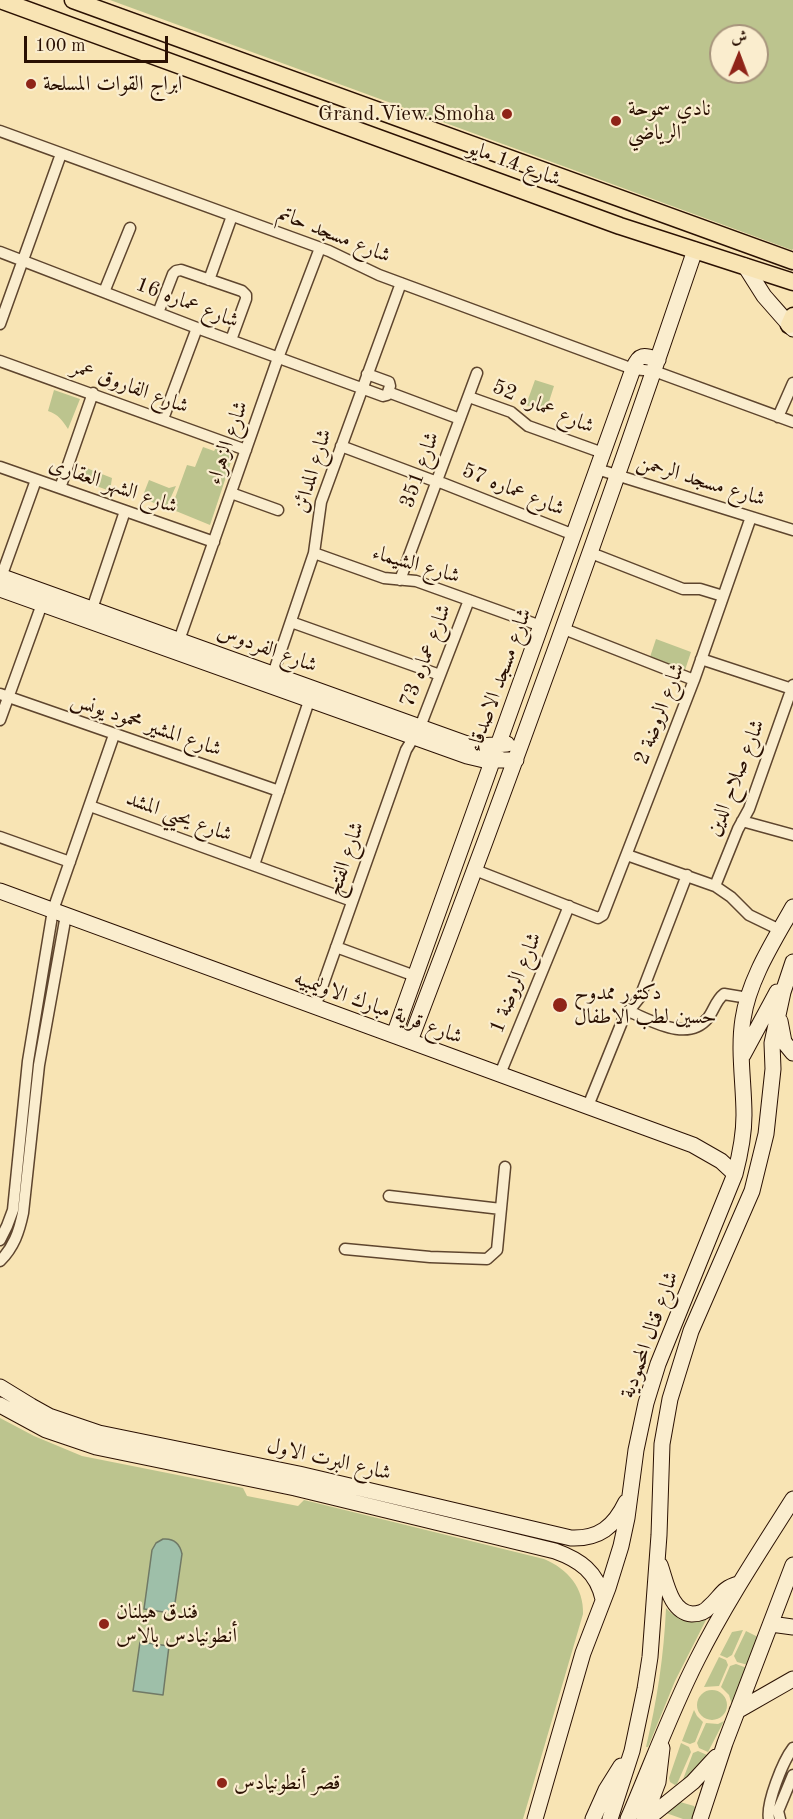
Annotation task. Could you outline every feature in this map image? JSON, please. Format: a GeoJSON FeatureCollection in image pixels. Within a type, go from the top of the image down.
{"type":"FeatureCollection","features":[{"type":"Feature","properties":{"kind":"main road","name":"شارع 14 مايو"},"geometry":{"type":"LineString","coordinates":[[73,0],[793,261]]}},
{"type":"Feature","properties":{"kind":"main road","name":"شارع 14 مايو"},"geometry":{"type":"LineString","coordinates":[[7,2],[567,207],[793,282]]}},
{"type":"Feature","properties":{"kind":"main road","name":"شارع مسجد الاصدقاء"},"geometry":{"type":"LineString","coordinates":[[410,1041],[476,870],[564,629],[695,250]]}},
{"type":"Feature","properties":{"kind":"main road"},"geometry":{"type":"LineString","coordinates":[[745,266],[764,296],[792,323]]}},
{"type":"Feature","properties":{"kind":"main road"},"geometry":{"type":"LineString","coordinates":[[633,369],[636,361],[641,357],[647,356],[656,365]]}},
{"type":"Feature","properties":{"kind":"main road","name":"شارع مسجد الاصدقاء"},"geometry":{"type":"LineString","coordinates":[[394,1035],[633,369]]}},
{"type":"Feature","properties":{"kind":"main road","name":"شارع الفردوس"},"geometry":{"type":"LineString","coordinates":[[0,580],[42,604],[177,646],[273,674],[416,732],[475,759],[493,760],[518,756],[510,745],[470,744],[416,732],[309,701],[177,646],[92,609],[0,580]]}},
{"type":"Feature","properties":{"kind":"main road","name":"شارع قرية مبارك الاوليمبيه"},"geometry":{"type":"LineString","coordinates":[[0,891],[693,1144],[721,1161],[735,1174]]}},
{"type":"Feature","properties":{"kind":"main road","name":"شارع قنال المحمودية"},"geometry":{"type":"LineString","coordinates":[[535,1819],[583,1653],[621,1546],[632,1488],[636,1450],[658,1364],[735,1174],[742,1145],[744,1118],[742,1021],[748,998],[759,970],[793,907]]}},
{"type":"Feature","properties":{"kind":"main road"},"geometry":{"type":"LineString","coordinates":[[742,1058],[792,964]]}},
{"type":"Feature","properties":{"kind":"main road","name":"شارع قنال المحمودية"},"geometry":{"type":"LineString","coordinates":[[610,1819],[632,1751],[650,1657],[662,1444],[670,1399],[691,1331],[752,1191],[766,1134],[773,1069],[772,1043],[792,964]]}},
{"type":"Feature","properties":{"kind":"main road"},"geometry":{"type":"LineString","coordinates":[[778,1012],[784,1042],[793,1053]]}},
{"type":"Feature","properties":{"kind":"main road","name":"شارع البرت الاول"},"geometry":{"type":"LineString","coordinates":[[0,1387],[49,1416],[80,1427],[274,1484],[380,1500],[556,1535],[583,1539],[606,1529],[616,1519],[632,1488]]}},
{"type":"Feature","properties":{"kind":"main road","name":"شارع البرت الاول"},"geometry":{"type":"LineString","coordinates":[[0,1405],[24,1419],[67,1438],[96,1447],[171,1455]]}},
{"type":"Feature","properties":{"kind":"main road"},"geometry":{"type":"LineString","coordinates":[[628,1819],[696,1661],[740,1583],[793,1498]]}},
{"type":"Feature","properties":{"kind":"main road","name":"شارع البرت الاول"},"geometry":{"type":"LineString","coordinates":[[380,1500],[566,1555],[586,1566],[600,1587],[603,1599]]}},
{"type":"Feature","properties":{"kind":"main road"},"geometry":{"type":"LineString","coordinates":[[657,1556],[674,1603],[686,1612],[695,1614],[705,1611],[726,1589],[740,1583]]}},
{"type":"Feature","properties":{"kind":"main road"},"geometry":{"type":"LineString","coordinates":[[700,1819],[725,1743],[793,1565]]}},
{"type":"Feature","properties":{"kind":"main road"},"geometry":{"type":"LineString","coordinates":[[771,1624],[793,1627]]}},
{"type":"Feature","properties":{"kind":"main road"},"geometry":{"type":"LineString","coordinates":[[737,1711],[793,1679]]}},
{"type":"Feature","properties":{"kind":"main road"},"geometry":{"type":"LineString","coordinates":[[645,1819],[661,1771],[662,1739]]}},
{"type":"Feature","properties":{"kind":"main road"},"geometry":{"type":"LineString","coordinates":[[645,1819],[703,1774],[725,1743]]}},
{"type":"Feature","properties":{"kind":"main road"},"geometry":{"type":"LineString","coordinates":[[593,1819],[606,1790],[632,1751]]}},
{"type":"Feature","properties":{"kind":"street","name":"شارع مسجد حاتم"},"geometry":{"type":"LineString","coordinates":[[0,131],[320,248],[401,283],[633,369]]}},
{"type":"Feature","properties":{"kind":"street"},"geometry":{"type":"LineString","coordinates":[[0,324],[62,154]]}},
{"type":"Feature","properties":{"kind":"street"},"geometry":{"type":"LineString","coordinates":[[208,280],[232,216]]}},
{"type":"Feature","properties":{"kind":"street"},"geometry":{"type":"LineString","coordinates":[[104,292],[130,228]]}},
{"type":"Feature","properties":{"kind":"street","name":"شارع الزهراء"},"geometry":{"type":"LineString","coordinates":[[177,646],[278,358],[320,248]]}},
{"type":"Feature","properties":{"kind":"street","name":"شارع عماره 16"},"geometry":{"type":"LineString","coordinates":[[0,252],[278,358],[384,396],[388,392]]}},
{"type":"Feature","properties":{"kind":"street"},"geometry":{"type":"LineString","coordinates":[[158,313],[176,271],[181,270],[242,291],[246,299],[231,340]]}},
{"type":"Feature","properties":{"kind":"street","name":"شارع المدائن"},"geometry":{"type":"LineString","coordinates":[[273,674],[314,554],[321,502],[401,283]]}},
{"type":"Feature","properties":{"kind":"street"},"geometry":{"type":"LineString","coordinates":[[163,419],[197,328]]}},
{"type":"Feature","properties":{"kind":"street","name":"شارع الفاروق عمر"},"geometry":{"type":"LineString","coordinates":[[0,362],[93,393],[246,450]]}},
{"type":"Feature","properties":{"kind":"street"},"geometry":{"type":"LineString","coordinates":[[656,365],[793,422]]}},
{"type":"Feature","properties":{"kind":"street","name":"شارع 351"},"geometry":{"type":"LineString","coordinates":[[400,580],[477,373]]}},
{"type":"Feature","properties":{"kind":"street"},"geometry":{"type":"LineString","coordinates":[[367,374],[389,382],[388,392],[460,419]]}},
{"type":"Feature","properties":{"kind":"street"},"geometry":{"type":"LineString","coordinates":[[778,417],[793,383]]}},
{"type":"Feature","properties":{"kind":"street"},"geometry":{"type":"LineString","coordinates":[[60,488],[93,393]]}},
{"type":"Feature","properties":{"kind":"street","name":"شارع عماره 52"},"geometry":{"type":"LineString","coordinates":[[469,397],[511,412],[528,426],[603,453]]}},
{"type":"Feature","properties":{"kind":"street","name":"شارع عماره 57"},"geometry":{"type":"LineString","coordinates":[[341,446],[437,481],[574,536]]}},
{"type":"Feature","properties":{"kind":"street","name":"شارع الشهر العقارى"},"geometry":{"type":"LineString","coordinates":[[0,467],[214,542]]}},
{"type":"Feature","properties":{"kind":"street","name":"شارع مسجد الرحمن"},"geometry":{"type":"LineString","coordinates":[[597,469],[793,530]]}},
{"type":"Feature","properties":{"kind":"street"},"geometry":{"type":"LineString","coordinates":[[0,580],[36,480]]}},
{"type":"Feature","properties":{"kind":"street"},"geometry":{"type":"LineString","coordinates":[[231,493],[278,510]]}},
{"type":"Feature","properties":{"kind":"street"},"geometry":{"type":"LineString","coordinates":[[92,609],[125,511]]}},
{"type":"Feature","properties":{"kind":"street","name":"شارع الروضة 2"},"geometry":{"type":"LineString","coordinates":[[569,906],[597,917],[603,915],[694,680],[751,517]]}},
{"type":"Feature","properties":{"kind":"street"},"geometry":{"type":"LineString","coordinates":[[591,553],[684,589],[700,589],[723,596]]}},
{"type":"Feature","properties":{"kind":"street","name":"شارع الشيماء"},"geometry":{"type":"LineString","coordinates":[[314,554],[384,578],[416,580],[541,626]]}},
{"type":"Feature","properties":{"kind":"street","name":"شارع عماره 73"},"geometry":{"type":"LineString","coordinates":[[416,732],[469,600]]}},
{"type":"Feature","properties":{"kind":"street"},"geometry":{"type":"LineString","coordinates":[[0,720],[4,695],[42,604]]}},
{"type":"Feature","properties":{"kind":"street"},"geometry":{"type":"LineString","coordinates":[[291,622],[440,675]]}},
{"type":"Feature","properties":{"kind":"street"},"geometry":{"type":"LineString","coordinates":[[564,629],[694,680]]}},
{"type":"Feature","properties":{"kind":"street"},"geometry":{"type":"LineString","coordinates":[[701,659],[792,687]]}},
{"type":"Feature","properties":{"kind":"street","name":"شارع صلاح الدين"},"geometry":{"type":"LineString","coordinates":[[715,886],[736,833],[749,809],[792,687]]}},
{"type":"Feature","properties":{"kind":"street","name":"شارع المشير محمود يونس"},"geometry":{"type":"LineString","coordinates":[[4,695],[279,791]]}},
{"type":"Feature","properties":{"kind":"street","name":"شارع يحيي المشد"},"geometry":{"type":"LineString","coordinates":[[255,866],[309,701]]}},
{"type":"Feature","properties":{"kind":"street","name":"شارع الفتح"},"geometry":{"type":"LineString","coordinates":[[315,1007],[406,750],[416,732]]}},
{"type":"Feature","properties":{"kind":"street"},"geometry":{"type":"LineString","coordinates":[[0,1261],[9,1252],[19,1232],[23,1213],[28,1061],[70,862],[114,735]]}},
{"type":"Feature","properties":{"kind":"street","name":"شارع يحيي المشد"},"geometry":{"type":"LineString","coordinates":[[90,806],[352,901]]}},
{"type":"Feature","properties":{"kind":"street"},"geometry":{"type":"LineString","coordinates":[[742,821],[793,835]]}},
{"type":"Feature","properties":{"kind":"street"},"geometry":{"type":"LineString","coordinates":[[0,837],[70,862]]}},
{"type":"Feature","properties":{"kind":"street"},"geometry":{"type":"LineString","coordinates":[[627,855],[715,886],[731,897],[749,915],[780,930]]}},
{"type":"Feature","properties":{"kind":"street"},"geometry":{"type":"LineString","coordinates":[[476,870],[569,906]]}},
{"type":"Feature","properties":{"kind":"street"},"geometry":{"type":"LineString","coordinates":[[588,1106],[628,1011],[640,997],[687,875]]}},
{"type":"Feature","properties":{"kind":"street","name":"شارع الروضة 1"},"geometry":{"type":"LineString","coordinates":[[500,1074],[569,906]]}},
{"type":"Feature","properties":{"kind":"street"},"geometry":{"type":"LineString","coordinates":[[336,947],[415,976]]}},
{"type":"Feature","properties":{"kind":"street"},"geometry":{"type":"LineString","coordinates":[[628,1011],[670,1028],[690,1029],[707,1019],[724,994],[748,998]]}},
{"type":"Feature","properties":{"kind":"street"},"geometry":{"type":"LineString","coordinates":[[0,1240],[13,1210],[23,1164]]}},
{"type":"Feature","properties":{"kind":"street"},"geometry":{"type":"LineString","coordinates":[[345,1249],[430,1257],[487,1259],[497,1250],[505,1167]]}},
{"type":"Feature","properties":{"kind":"street"},"geometry":{"type":"LineString","coordinates":[[389,1196],[501,1209]]}},
{"type":"Feature","properties":{"kind":"street"},"geometry":{"type":"LineString","coordinates":[[769,1819],[768,1810],[793,1748]]}},
{"type":"Feature","properties":{"kind":"street"},"geometry":{"type":"LineString","coordinates":[[780,1819],[778,1811],[793,1775]]}},
{"type":"Feature","properties":{"kind":"green space","name":"نادي سموحة الرياضي"},"geometry":{"type":"Polygon","coordinates":[[[110,0],[793,0],[792,250],[110,0]]]}},
{"type":"Feature","properties":{"kind":"green space"},"geometry":{"type":"Polygon","coordinates":[[[535,380],[554,386],[546,411],[526,405],[535,380]]]}},
{"type":"Feature","properties":{"kind":"green space"},"geometry":{"type":"Polygon","coordinates":[[[54,390],[80,399],[68,429],[60,418],[48,411],[54,390]]]}},
{"type":"Feature","properties":{"kind":"green space"},"geometry":{"type":"Polygon","coordinates":[[[218,445],[229,450],[233,456],[210,525],[171,509],[187,465],[195,467],[203,447],[214,451],[218,445]]]}},
{"type":"Feature","properties":{"kind":"green space"},"geometry":{"type":"Polygon","coordinates":[[[84,467],[112,478],[110,491],[77,479],[84,467]]]}},
{"type":"Feature","properties":{"kind":"green space"},"geometry":{"type":"Polygon","coordinates":[[[149,480],[169,488],[176,486],[166,508],[142,498],[149,480]]]}},
{"type":"Feature","properties":{"kind":"green space"},"geometry":{"type":"Polygon","coordinates":[[[656,639],[691,652],[685,670],[650,657],[656,639]]]}},
{"type":"Feature","properties":{"kind":"green space"},"geometry":{"type":"Polygon","coordinates":[[[0,1418],[34,1436],[82,1456],[243,1488],[247,1496],[298,1506],[304,1500],[544,1559],[560,1568],[573,1580],[581,1596],[583,1614],[523,1819],[0,1819],[0,1418]]]}},
{"type":"Feature","properties":{"kind":"green space"},"geometry":{"type":"Polygon","coordinates":[[[666,1608],[675,1616],[685,1620],[696,1621],[707,1618],[675,1681],[648,1747],[646,1747],[659,1678],[666,1608]]]}},
{"type":"Feature","properties":{"kind":"green space"},"geometry":{"type":"Polygon","coordinates":[[[743,1630],[732,1655],[727,1658],[720,1655],[732,1632],[743,1630]]]}},
{"type":"Feature","properties":{"kind":"green space"},"geometry":{"type":"Polygon","coordinates":[[[746,1631],[758,1637],[748,1665],[737,1662],[734,1656],[746,1631]]]}},
{"type":"Feature","properties":{"kind":"green space"},"geometry":{"type":"Polygon","coordinates":[[[719,1657],[726,1660],[728,1665],[719,1686],[704,1687],[719,1657]]]}},
{"type":"Feature","properties":{"kind":"green space"},"geometry":{"type":"Polygon","coordinates":[[[736,1664],[747,1668],[732,1705],[729,1695],[721,1687],[730,1666],[736,1664]]]}},
{"type":"Feature","properties":{"kind":"green space"},"geometry":{"type":"Polygon","coordinates":[[[712,1690],[723,1694],[727,1705],[723,1716],[712,1720],[701,1716],[697,1705],[701,1694],[712,1690]]]}},
{"type":"Feature","properties":{"kind":"green space"},"geometry":{"type":"Polygon","coordinates":[[[694,1710],[703,1722],[695,1742],[690,1744],[682,1741],[694,1710]]]}},
{"type":"Feature","properties":{"kind":"green space"},"geometry":{"type":"Polygon","coordinates":[[[724,1721],[708,1752],[699,1748],[697,1743],[706,1723],[718,1724],[724,1721]]]}},
{"type":"Feature","properties":{"kind":"green space"},"geometry":{"type":"Polygon","coordinates":[[[681,1743],[689,1747],[691,1752],[675,1785],[670,1782],[669,1778],[681,1743]]]}},
{"type":"Feature","properties":{"kind":"green space"},"geometry":{"type":"Polygon","coordinates":[[[698,1751],[707,1755],[699,1768],[682,1782],[693,1753],[698,1751]]]}},
{"type":"Feature","properties":{"kind":"green space"},"geometry":{"type":"Polygon","coordinates":[[[680,1802],[694,1806],[696,1809],[692,1819],[683,1819],[666,1813],[680,1802]]]}},
{"type":"Feature","properties":{"kind":"shaded area"},"geometry":{"type":"Polygon","coordinates":[[[163,1539],[176,1542],[182,1554],[174,1610],[170,1613],[144,1609],[152,1550],[156,1543],[163,1539]]]}},
{"type":"Feature","properties":{"kind":"shaded area"},"geometry":{"type":"Polygon","coordinates":[[[140,1642],[169,1646],[163,1695],[133,1691],[140,1642]]]}},
{"type":"Feature","properties":{"kind":"place","name":"ابراج القوات المسلحة"},"geometry":{"type":"Point","coordinates":[31,84]}},
{"type":"Feature","properties":{"kind":"place","name":"Grand.View.Smoha"},"geometry":{"type":"Point","coordinates":[507,114]}},
{"type":"Feature","properties":{"kind":"place","name":"نادي سموحة الرياضي"},"geometry":{"type":"Point","coordinates":[616,121]}},
{"type":"Feature","properties":{"kind":"place","name":"دكتور ممدوح حسين لطب الاطفال"},"geometry":{"type":"Point","coordinates":[560,1005]}},
{"type":"Feature","properties":{"kind":"place","name":"فندق هيلنان أنطونيادس بالاس"},"geometry":{"type":"Point","coordinates":[104,1624]}},
{"type":"Feature","properties":{"kind":"place","name":"قصر أنطونيادس"},"geometry":{"type":"Point","coordinates":[222,1783]}}]}
